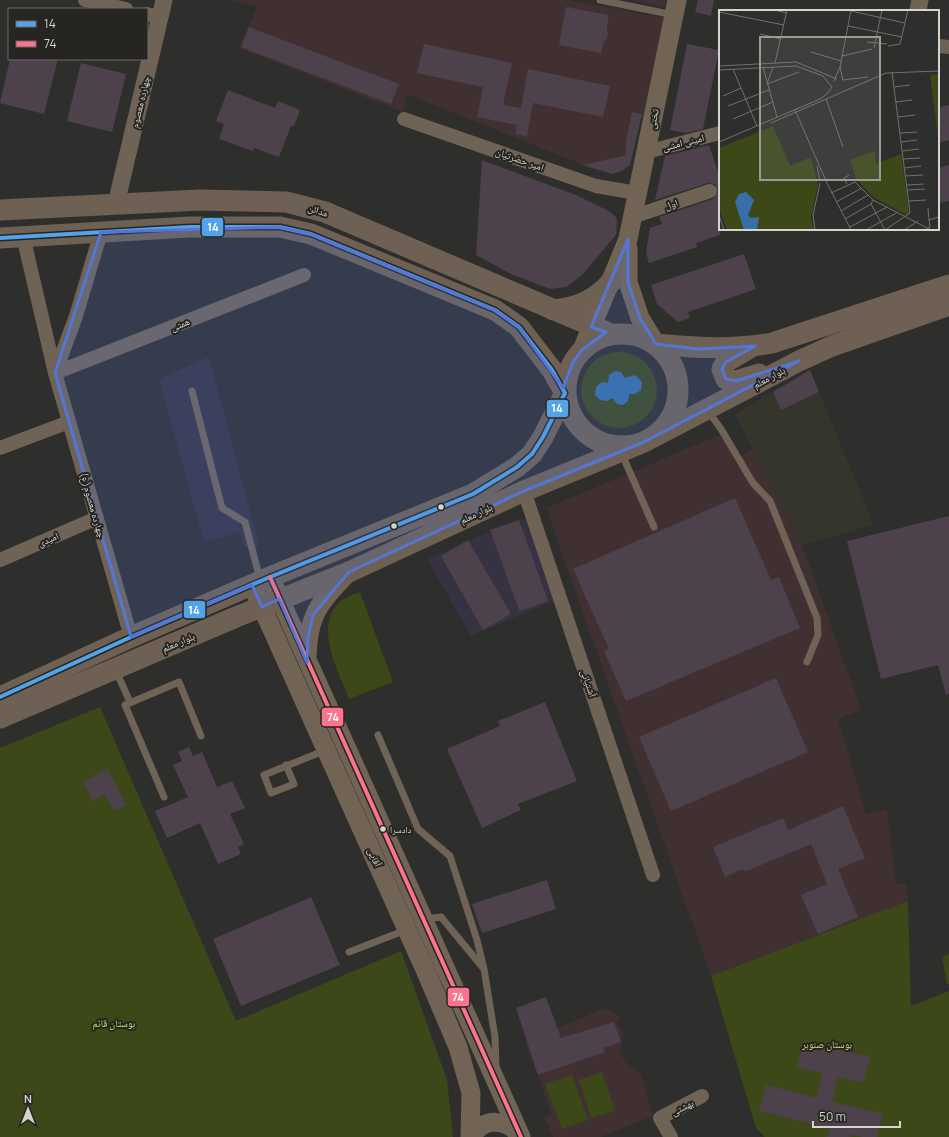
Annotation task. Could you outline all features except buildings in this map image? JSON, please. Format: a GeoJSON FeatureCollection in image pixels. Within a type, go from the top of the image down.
{"type":"FeatureCollection","features":[{"type":"Feature","properties":{"kind":"main road","name":"تختی"},"geometry":{"type":"LineString","coordinates":[[656,344],[640,318],[628,282],[628,239],[675,7]]}},
{"type":"Feature","properties":{"kind":"main road","name":"مدائن"},"geometry":{"type":"LineString","coordinates":[[0,210],[200,200],[286,202],[324,212],[591,327],[612,334]]}},
{"type":"Feature","properties":{"kind":"main road"},"geometry":{"type":"LineString","coordinates":[[0,238],[190,227],[280,227],[324,238],[495,310],[519,327],[552,370],[565,393],[569,410],[578,426],[592,438],[614,446],[626,447],[644,442],[657,435],[668,424],[675,411],[679,397],[679,382],[674,367],[666,354],[656,344],[642,337],[627,334],[612,334],[596,340],[582,350],[572,362],[567,377],[565,393]]}},
{"type":"Feature","properties":{"kind":"main road","name":"تختی"},"geometry":{"type":"LineString","coordinates":[[582,350],[628,239]]}},
{"type":"Feature","properties":{"kind":"main road"},"geometry":{"type":"LineString","coordinates":[[553,310],[578,306],[601,293],[611,282]]}},
{"type":"Feature","properties":{"kind":"main road"},"geometry":{"type":"LineString","coordinates":[[656,344],[698,349],[754,346],[772,343],[949,285]]}},
{"type":"Feature","properties":{"kind":"main road","name":"بلوار معلم"},"geometry":{"type":"LineString","coordinates":[[0,718],[236,617],[349,572],[524,491],[644,442],[799,361],[832,346],[949,305]]}},
{"type":"Feature","properties":{"kind":"main road"},"geometry":{"type":"LineString","coordinates":[[754,346],[726,362],[722,369],[726,379],[736,381],[799,361]]}},
{"type":"Feature","properties":{"kind":"main road","name":"بلوار معلم"},"geometry":{"type":"LineString","coordinates":[[0,697],[131,637],[261,581],[473,494],[517,467],[532,454],[543,437],[565,393]]}},
{"type":"Feature","properties":{"kind":"main road"},"geometry":{"type":"LineString","coordinates":[[307,663],[308,638],[313,615],[320,603],[349,572]]}},
{"type":"Feature","properties":{"kind":"main road","name":"آقایی"},"geometry":{"type":"LineString","coordinates":[[261,581],[270,603],[307,663],[496,1080],[520,1137]]}},
{"type":"Feature","properties":{"kind":"main road","name":"آقایی"},"geometry":{"type":"LineString","coordinates":[[270,603],[274,634],[458,1047],[466,1069],[471,1094],[471,1137]]}},
{"type":"Feature","properties":{"kind":"main road"},"geometry":{"type":"LineString","coordinates":[[236,617],[254,621],[274,634]]}},
{"type":"Feature","properties":{"kind":"main road"},"geometry":{"type":"LineString","coordinates":[[471,1137],[480,1127],[497,1122],[514,1128],[520,1137]]}},
{"type":"Feature","properties":{"kind":"street"},"geometry":{"type":"LineString","coordinates":[[85,0],[121,8]]}},
{"type":"Feature","properties":{"kind":"street","name":"چهارده معصوم"},"geometry":{"type":"LineString","coordinates":[[148,45],[154,15],[164,0]]}},
{"type":"Feature","properties":{"kind":"street"},"geometry":{"type":"LineString","coordinates":[[918,10],[920,0]]}},
{"type":"Feature","properties":{"kind":"street"},"geometry":{"type":"LineString","coordinates":[[939,46],[949,48]]}},
{"type":"Feature","properties":{"kind":"street","name":"چهارده معصوم"},"geometry":{"type":"LineString","coordinates":[[116,204],[145,60]]}},
{"type":"Feature","properties":{"kind":"street","name":"امیر حضرتیان"},"geometry":{"type":"LineString","coordinates":[[404,119],[596,186],[637,193]]}},
{"type":"Feature","properties":{"kind":"street","name":"امینی امشی"},"geometry":{"type":"LineString","coordinates":[[646,152],[719,133]]}},
{"type":"Feature","properties":{"kind":"street","name":"اول"},"geometry":{"type":"LineString","coordinates":[[632,217],[710,191]]}},
{"type":"Feature","properties":{"kind":"street"},"geometry":{"type":"LineString","coordinates":[[55,373],[76,316],[101,232]]}},
{"type":"Feature","properties":{"kind":"street","name":"چهارده معصوم(ع)"},"geometry":{"type":"LineString","coordinates":[[23,236],[55,373],[131,637]]}},
{"type":"Feature","properties":{"kind":"street","name":"همتی"},"geometry":{"type":"LineString","coordinates":[[55,373],[304,275]]}},
{"type":"Feature","properties":{"kind":"street"},"geometry":{"type":"LineString","coordinates":[[0,448],[69,422]]}},
{"type":"Feature","properties":{"kind":"street","name":"آشتیانی"},"geometry":{"type":"LineString","coordinates":[[524,491],[653,875]]}},
{"type":"Feature","properties":{"kind":"street","name":"امیدی"},"geometry":{"type":"LineString","coordinates":[[0,560],[97,518]]}},
{"type":"Feature","properties":{"kind":"street","name":"بهشتی"},"geometry":{"type":"LineString","coordinates":[[671,1137],[660,1118],[702,1096]]}},
{"type":"Feature","properties":{"kind":"lane"},"geometry":{"type":"LineString","coordinates":[[600,0],[675,7]]}},
{"type":"Feature","properties":{"kind":"lane"},"geometry":{"type":"LineString","coordinates":[[192,391],[222,508],[245,522],[261,581]]}},
{"type":"Feature","properties":{"kind":"lane"},"geometry":{"type":"LineString","coordinates":[[707,410],[721,429],[753,483],[770,501],[818,618],[818,635],[807,662]]}},
{"type":"Feature","properties":{"kind":"lane"},"geometry":{"type":"LineString","coordinates":[[621,452],[654,527]]}},
{"type":"Feature","properties":{"kind":"lane"},"geometry":{"type":"LineString","coordinates":[[115,668],[130,702]]}},
{"type":"Feature","properties":{"kind":"lane"},"geometry":{"type":"LineString","coordinates":[[164,797],[125,704],[178,682],[201,736]]}},
{"type":"Feature","properties":{"kind":"lane"},"geometry":{"type":"LineString","coordinates":[[378,734],[418,829],[450,856],[477,940],[484,969],[495,1037],[496,1080]]}},
{"type":"Feature","properties":{"kind":"lane"},"geometry":{"type":"LineString","coordinates":[[286,765],[294,784],[271,793],[264,775],[286,765],[326,750]]}},
{"type":"Feature","properties":{"kind":"lane"},"geometry":{"type":"LineString","coordinates":[[423,919],[441,918],[484,969]]}},
{"type":"Feature","properties":{"kind":"lane"},"geometry":{"type":"LineString","coordinates":[[349,952],[407,930]]}},
{"type":"Feature","properties":{"kind":"highlighted area"},"geometry":{"type":"Polygon","coordinates":[[[280,227],[311,234],[495,310],[519,327],[563,388],[573,362],[582,350],[606,332],[591,327],[628,239],[628,282],[640,318],[656,344],[698,349],[755,346],[726,362],[722,369],[726,379],[736,381],[799,361],[644,442],[524,491],[349,572],[313,615],[308,638],[307,663],[279,599],[262,607],[252,585],[131,637],[55,373],[101,232],[280,227]]]}},
{"type":"Feature","properties":{"kind":"shaded area"},"geometry":{"type":"Polygon","coordinates":[[[231,0],[569,0],[664,18],[643,115],[632,113],[626,141],[632,153],[583,165],[407,94],[403,112],[239,48],[257,7],[231,0]]]}},
{"type":"Feature","properties":{"kind":"shaded area"},"geometry":{"type":"Polygon","coordinates":[[[629,0],[667,0],[665,7],[629,0]]]}},
{"type":"Feature","properties":{"kind":"shaded area"},"geometry":{"type":"Polygon","coordinates":[[[209,357],[259,545],[244,548],[240,532],[204,542],[159,379],[209,357]]]}},
{"type":"Feature","properties":{"kind":"shaded area"},"geometry":{"type":"Polygon","coordinates":[[[810,370],[874,525],[802,545],[735,414],[810,370]]]}},
{"type":"Feature","properties":{"kind":"shaded area"},"geometry":{"type":"Polygon","coordinates":[[[727,432],[741,456],[753,449],[802,545],[861,710],[838,719],[866,814],[887,810],[896,884],[906,884],[908,901],[711,976],[546,508],[727,432]]]}},
{"type":"Feature","properties":{"kind":"shaded area"},"geometry":{"type":"Polygon","coordinates":[[[519,519],[530,522],[556,600],[471,636],[427,559],[519,519]]]}},
{"type":"Feature","properties":{"kind":"shaded area"},"geometry":{"type":"Polygon","coordinates":[[[605,1008],[621,1018],[616,1023],[623,1033],[620,1053],[626,1063],[641,1075],[653,1116],[600,1137],[553,1137],[544,1117],[552,1114],[525,1041],[605,1008]]]}},
{"type":"Feature","properties":{"kind":"green space"},"geometry":{"type":"Polygon","coordinates":[[[612,352],[626,352],[640,358],[651,369],[657,383],[657,397],[654,405],[646,417],[640,422],[626,428],[612,428],[598,422],[587,411],[581,397],[581,383],[587,369],[598,358],[612,352]]]}},
{"type":"Feature","properties":{"kind":"green space"},"geometry":{"type":"Polygon","coordinates":[[[360,592],[393,682],[349,699],[330,649],[328,635],[329,623],[333,611],[341,601],[360,592]]]}},
{"type":"Feature","properties":{"kind":"green space","name":"بوستان قائم"},"geometry":{"type":"Polygon","coordinates":[[[100,707],[236,1021],[401,951],[447,1080],[453,1137],[0,1137],[0,748],[100,707]]]}},
{"type":"Feature","properties":{"kind":"green space","name":"بوستان صنوبر"},"geometry":{"type":"Polygon","coordinates":[[[908,901],[911,1006],[949,991],[949,1137],[765,1137],[756,1128],[711,976],[908,901]]]}},
{"type":"Feature","properties":{"kind":"green space"},"geometry":{"type":"Polygon","coordinates":[[[949,954],[949,984],[947,984],[942,957],[949,954]]]}},
{"type":"Feature","properties":{"kind":"green space"},"geometry":{"type":"Polygon","coordinates":[[[602,1072],[615,1111],[591,1118],[579,1080],[602,1072]]]}},
{"type":"Feature","properties":{"kind":"green space"},"geometry":{"type":"Polygon","coordinates":[[[572,1075],[588,1120],[562,1129],[545,1084],[572,1075]]]}},
{"type":"Feature","properties":{"kind":"water"},"geometry":{"type":"Polygon","coordinates":[[[615,371],[621,372],[625,378],[635,375],[642,382],[641,390],[635,394],[629,394],[628,401],[623,405],[617,404],[612,398],[607,401],[600,400],[595,395],[596,387],[602,382],[608,383],[609,375],[615,371]]]}},
{"type":"Feature","properties":{"kind":"transit line","name":"14"},"geometry":{"type":"LineString","coordinates":[[0,238],[190,227],[280,227],[311,234],[495,310],[519,327],[552,370],[565,393],[543,437],[532,454],[517,467],[473,494],[270,577],[131,637],[0,697]]}},
{"type":"Feature","properties":{"kind":"transit line","name":"74"},"geometry":{"type":"LineString","coordinates":[[270,577],[521,1137]]}},
{"type":"Feature","properties":{"kind":"place","name":"دادسرا"},"geometry":{"type":"Point","coordinates":[383,829]}}]}
